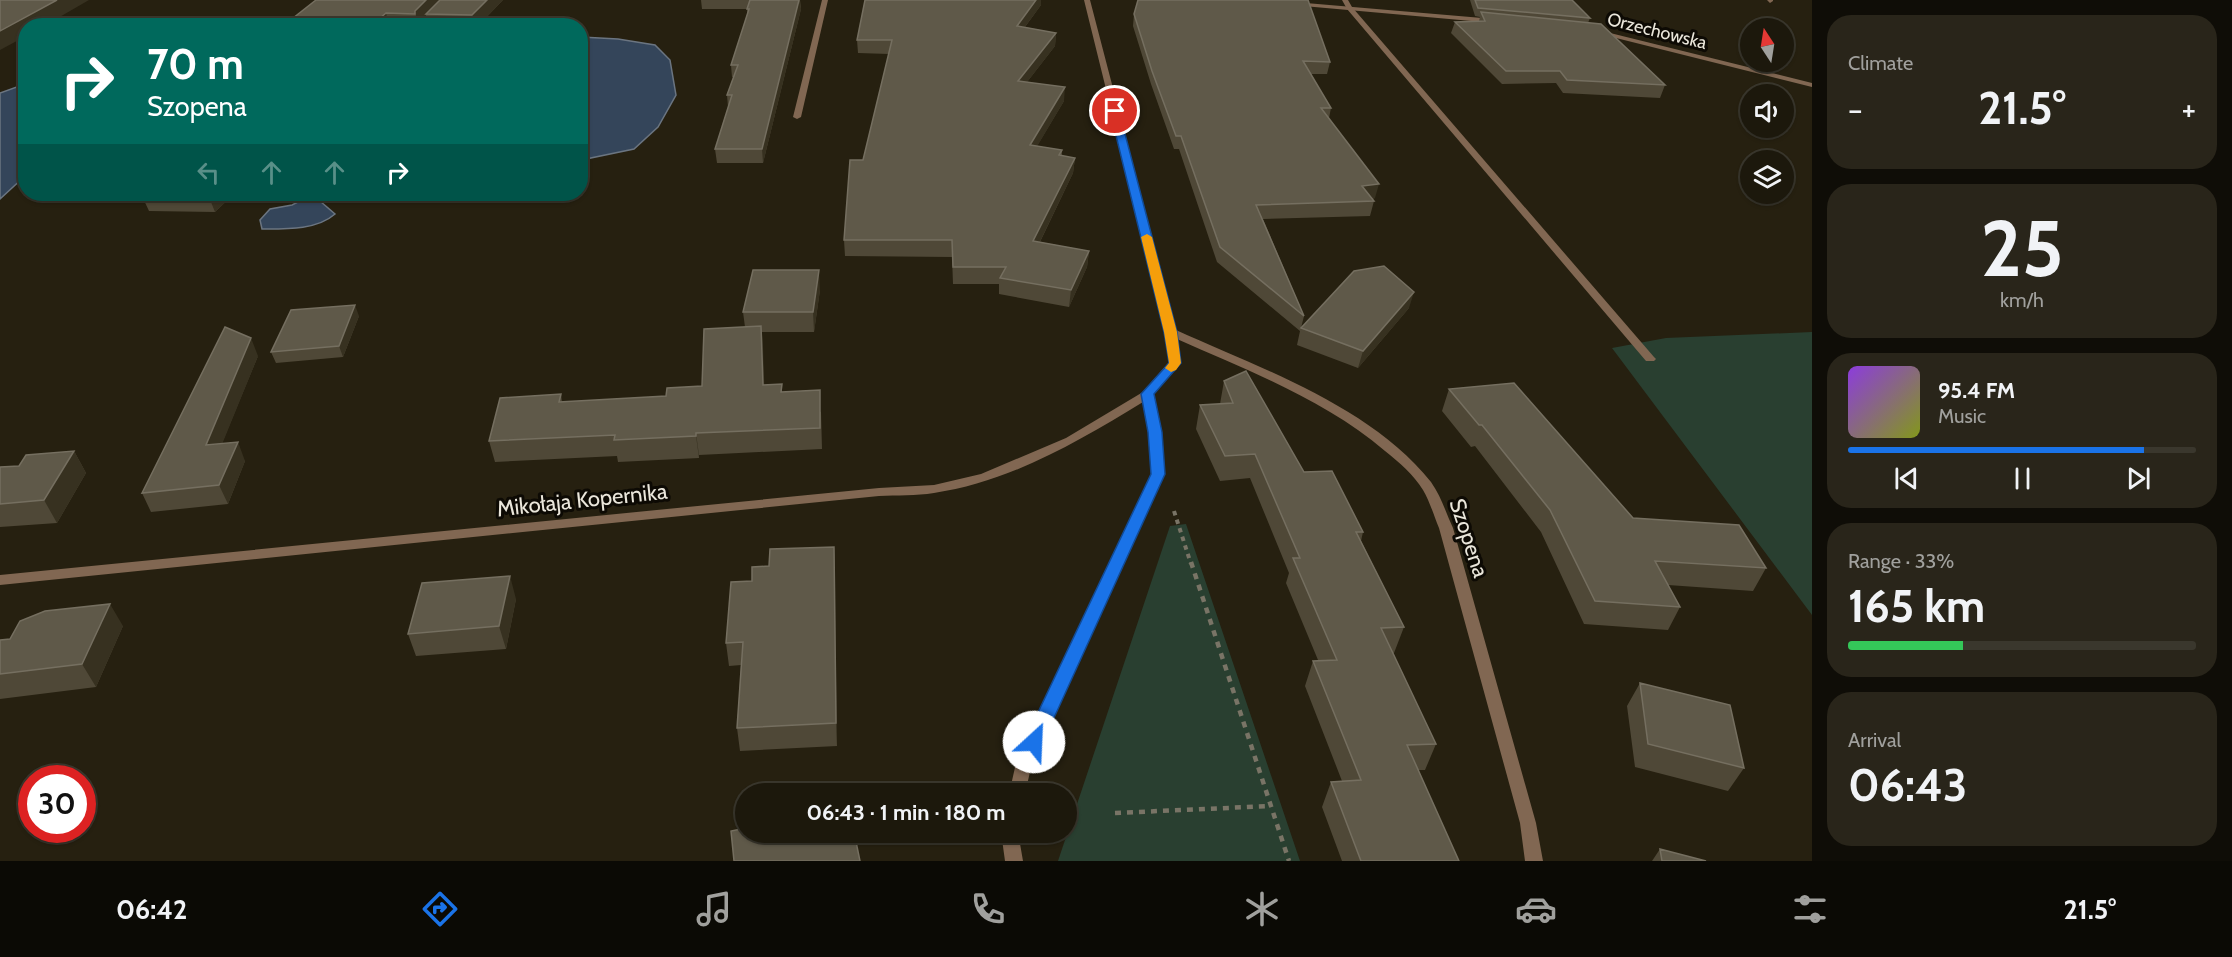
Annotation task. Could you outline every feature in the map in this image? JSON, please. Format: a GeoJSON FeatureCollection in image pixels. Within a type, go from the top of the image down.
{"type":"FeatureCollection","features":[{"type":"Feature","properties":{"kind":"street"},"geometry":{"type":"LineString","coordinates":[[431,18],[450,0]]}},
{"type":"Feature","properties":{"kind":"street"},"geometry":{"type":"LineString","coordinates":[[797,117],[825,0]]}},
{"type":"Feature","properties":{"kind":"street"},"geometry":{"type":"LineString","coordinates":[[1019,783],[1024,763],[1158,474],[1155,432],[1147,394],[1175,363],[1171,332],[1087,0]]}},
{"type":"Feature","properties":{"kind":"street"},"geometry":{"type":"LineString","coordinates":[[1285,3],[1347,4],[1498,21]]}},
{"type":"Feature","properties":{"kind":"street"},"geometry":{"type":"LineString","coordinates":[[1347,4],[1650,359]]}},
{"type":"Feature","properties":{"kind":"street","name":"Orzechowska"},"geometry":{"type":"LineString","coordinates":[[1585,30],[1812,85]]}},
{"type":"Feature","properties":{"kind":"street","name":"Szopena"},"geometry":{"type":"LineString","coordinates":[[1171,332],[1327,405],[1384,444],[1409,466],[1428,488],[1446,528],[1528,824],[1534,861]]}},
{"type":"Feature","properties":{"kind":"street","name":"Mikołaja Kopernika"},"geometry":{"type":"LineString","coordinates":[[0,580],[879,492],[934,489],[985,477],[1070,441],[1147,394]]}},
{"type":"Feature","properties":{"kind":"street"},"geometry":{"type":"LineString","coordinates":[[1011,843],[1014,861]]}},
{"type":"Feature","properties":{"kind":"path"},"geometry":{"type":"LineString","coordinates":[[1158,474],[1180,525],[1289,861]]}},
{"type":"Feature","properties":{"kind":"path"},"geometry":{"type":"LineString","coordinates":[[1115,813],[1271,806]]}},
{"type":"Feature","properties":{"kind":"green space"},"geometry":{"type":"Polygon","coordinates":[[[1812,332],[1812,615],[1612,348],[1666,338],[1812,332]]]}},
{"type":"Feature","properties":{"kind":"green space"},"geometry":{"type":"Polygon","coordinates":[[[1186,524],[1300,861],[1058,861],[1064,843],[1077,843],[1077,804],[1170,526],[1186,524]]]}},
{"type":"Feature","properties":{"kind":"water"},"geometry":{"type":"Polygon","coordinates":[[[588,37],[655,45],[670,60],[676,95],[658,127],[634,149],[588,159],[588,37]]]}},
{"type":"Feature","properties":{"kind":"water"},"geometry":{"type":"Polygon","coordinates":[[[18,87],[18,182],[0,199],[0,93],[18,87]]]}},
{"type":"Feature","properties":{"kind":"water"},"geometry":{"type":"Polygon","coordinates":[[[300,201],[321,202],[335,214],[310,226],[262,229],[260,220],[270,209],[292,205],[300,201]]]}},
{"type":"Feature","properties":{"kind":"building"},"geometry":{"type":"Polygon","coordinates":[[[0,0],[57,0],[24,18],[18,18],[18,21],[0,31],[0,0]]]}},
{"type":"Feature","properties":{"kind":"building"},"geometry":{"type":"Polygon","coordinates":[[[316,0],[426,0],[415,11],[415,14],[386,13],[380,18],[293,18],[316,0]]]}},
{"type":"Feature","properties":{"kind":"building"},"geometry":{"type":"Polygon","coordinates":[[[440,0],[487,0],[472,15],[426,14],[440,0]]]}},
{"type":"Feature","properties":{"kind":"building"},"geometry":{"type":"Polygon","coordinates":[[[750,0],[799,0],[762,149],[715,149],[732,95],[727,95],[738,65],[731,65],[750,0]]]}},
{"type":"Feature","properties":{"kind":"building"},"geometry":{"type":"Polygon","coordinates":[[[865,0],[1036,0],[1017,26],[1056,33],[1018,81],[1065,87],[1030,145],[1062,150],[1059,155],[1075,158],[1033,241],[1089,251],[1071,290],[1000,278],[1006,267],[953,267],[952,240],[844,240],[850,160],[863,160],[892,40],[857,40],[865,0]]]}},
{"type":"Feature","properties":{"kind":"building"},"geometry":{"type":"Polygon","coordinates":[[[1138,0],[1308,0],[1330,62],[1303,61],[1331,108],[1321,108],[1379,184],[1362,186],[1374,201],[1256,205],[1304,316],[1220,247],[1181,136],[1176,136],[1152,71],[1134,14],[1138,0]]]}},
{"type":"Feature","properties":{"kind":"building"},"geometry":{"type":"Polygon","coordinates":[[[1475,0],[1572,0],[1590,18],[1478,8],[1475,0]]]}},
{"type":"Feature","properties":{"kind":"building"},"geometry":{"type":"Polygon","coordinates":[[[1481,12],[1601,24],[1665,85],[1567,80],[1560,71],[1506,71],[1455,22],[1485,21],[1481,12]]]}},
{"type":"Feature","properties":{"kind":"building"},"geometry":{"type":"Polygon","coordinates":[[[1384,266],[1414,292],[1363,351],[1301,328],[1354,271],[1384,266]]]}},
{"type":"Feature","properties":{"kind":"building"},"geometry":{"type":"Polygon","coordinates":[[[753,270],[819,270],[813,312],[743,312],[753,270]]]}},
{"type":"Feature","properties":{"kind":"building"},"geometry":{"type":"Polygon","coordinates":[[[355,305],[339,346],[271,352],[291,310],[355,305]]]}},
{"type":"Feature","properties":{"kind":"building"},"geometry":{"type":"Polygon","coordinates":[[[761,326],[763,385],[782,384],[781,392],[820,390],[820,428],[696,433],[696,436],[614,440],[615,435],[489,441],[500,398],[561,394],[559,402],[666,396],[667,388],[702,386],[704,329],[761,326]]]}},
{"type":"Feature","properties":{"kind":"building"},"geometry":{"type":"Polygon","coordinates":[[[225,327],[251,338],[206,445],[238,442],[219,485],[142,493],[225,327]]]}},
{"type":"Feature","properties":{"kind":"building"},"geometry":{"type":"Polygon","coordinates":[[[1246,371],[1304,472],[1332,471],[1363,532],[1356,532],[1404,627],[1381,628],[1436,744],[1407,745],[1459,861],[1361,861],[1331,782],[1361,780],[1313,661],[1337,660],[1293,558],[1300,558],[1255,454],[1225,456],[1200,405],[1233,403],[1224,381],[1246,371]]]}},
{"type":"Feature","properties":{"kind":"building"},"geometry":{"type":"Polygon","coordinates":[[[1514,383],[1633,518],[1739,525],[1766,568],[1655,561],[1680,607],[1595,601],[1550,510],[1482,425],[1479,425],[1449,389],[1514,383]]]}},
{"type":"Feature","properties":{"kind":"building"},"geometry":{"type":"Polygon","coordinates":[[[74,451],[44,500],[0,504],[0,467],[19,466],[26,455],[74,451]]]}},
{"type":"Feature","properties":{"kind":"building"},"geometry":{"type":"Polygon","coordinates":[[[834,547],[836,723],[737,728],[743,642],[726,643],[731,582],[752,581],[752,567],[769,566],[770,549],[834,547]]]}},
{"type":"Feature","properties":{"kind":"building"},"geometry":{"type":"Polygon","coordinates":[[[510,576],[499,626],[408,634],[422,583],[510,576]]]}},
{"type":"Feature","properties":{"kind":"building"},"geometry":{"type":"Polygon","coordinates":[[[110,604],[82,664],[0,674],[0,640],[10,639],[20,621],[45,611],[110,604]]]}},
{"type":"Feature","properties":{"kind":"building"},"geometry":{"type":"Polygon","coordinates":[[[1640,683],[1730,705],[1744,768],[1648,744],[1640,683]]]}},
{"type":"Feature","properties":{"kind":"building"},"geometry":{"type":"Polygon","coordinates":[[[735,830],[735,843],[856,843],[860,861],[734,861],[731,831],[735,830]]]}},
{"type":"Feature","properties":{"kind":"building"},"geometry":{"type":"Polygon","coordinates":[[[1660,849],[1706,861],[1662,861],[1660,849]]]}},
{"type":"Feature","properties":{"kind":"slow traffic"},"geometry":{"type":"LineString","coordinates":[[1147,237],[1171,332],[1175,363],[1171,368]]}},
{"type":"Feature","properties":{"kind":"route"},"geometry":{"type":"LineString","coordinates":[[1034,742],[1158,474],[1155,432],[1147,394],[1175,363],[1171,332],[1115,111]]}}]}
